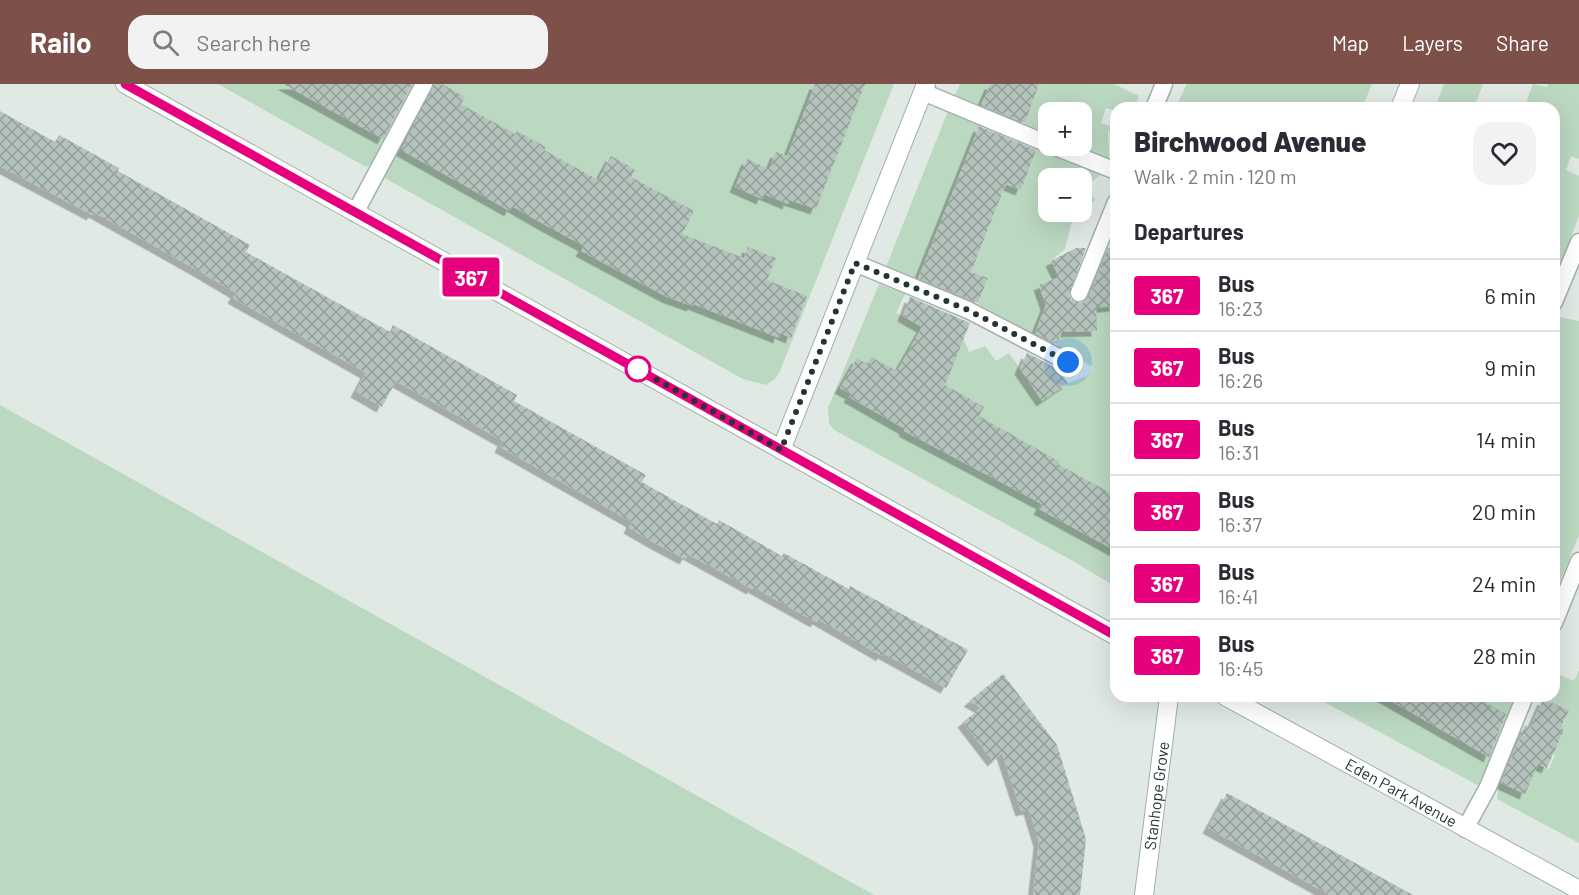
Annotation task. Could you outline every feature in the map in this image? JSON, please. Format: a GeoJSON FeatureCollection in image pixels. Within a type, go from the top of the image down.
{"type":"FeatureCollection","features":[{"type":"Feature","properties":{"kind":"street"},"geometry":{"type":"LineString","coordinates":[[125,84],[1110,633]]}},
{"type":"Feature","properties":{"kind":"street"},"geometry":{"type":"LineString","coordinates":[[1402,102],[1410,84]]}},
{"type":"Feature","properties":{"kind":"street"},"geometry":{"type":"LineString","coordinates":[[781,450],[924,88]]}},
{"type":"Feature","properties":{"kind":"street","name":"Stanhope Grove"},"geometry":{"type":"LineString","coordinates":[[1144,895],[1168,702]]}},
{"type":"Feature","properties":{"kind":"street","name":"Eden Park Avenue"},"geometry":{"type":"LineString","coordinates":[[1236,702],[1579,890]]}},
{"type":"Feature","properties":{"kind":"lane"},"geometry":{"type":"LineString","coordinates":[[355,213],[424,84]]}},
{"type":"Feature","properties":{"kind":"lane"},"geometry":{"type":"LineString","coordinates":[[1156,102],[1164,84]]}},
{"type":"Feature","properties":{"kind":"lane"},"geometry":{"type":"LineString","coordinates":[[924,88],[1038,139]]}},
{"type":"Feature","properties":{"kind":"lane"},"geometry":{"type":"LineString","coordinates":[[1078,156],[1110,169]]}},
{"type":"Feature","properties":{"kind":"lane"},"geometry":{"type":"LineString","coordinates":[[1079,293],[1110,217]]}},
{"type":"Feature","properties":{"kind":"lane"},"geometry":{"type":"LineString","coordinates":[[1560,288],[1579,242]]}},
{"type":"Feature","properties":{"kind":"lane"},"geometry":{"type":"LineString","coordinates":[[855,263],[968,310],[1068,362]]}},
{"type":"Feature","properties":{"kind":"lane"},"geometry":{"type":"LineString","coordinates":[[1560,608],[1579,561]]}},
{"type":"Feature","properties":{"kind":"lane"},"geometry":{"type":"LineString","coordinates":[[1465,829],[1488,787],[1523,702]]}},
{"type":"Feature","properties":{"kind":"green space"},"geometry":{"type":"Polygon","coordinates":[[[218,84],[418,84],[373,164],[366,167],[218,84]]]}},
{"type":"Feature","properties":{"kind":"green space"},"geometry":{"type":"Polygon","coordinates":[[[434,84],[894,84],[780,371],[776,378],[766,385],[743,379],[383,177],[434,84]]]}},
{"type":"Feature","properties":{"kind":"green space"},"geometry":{"type":"Polygon","coordinates":[[[960,84],[990,84],[981,107],[954,97],[960,84]]]}},
{"type":"Feature","properties":{"kind":"green space"},"geometry":{"type":"Polygon","coordinates":[[[1039,84],[1114,84],[1139,96],[1136,102],[1110,102],[1110,109],[1106,108],[1101,123],[1110,126],[1110,131],[1108,131],[1109,159],[1092,152],[1092,102],[1038,102],[1038,130],[1024,124],[1039,84]]]}},
{"type":"Feature","properties":{"kind":"green space"},"geometry":{"type":"Polygon","coordinates":[[[1187,84],[1372,84],[1364,102],[1178,102],[1187,84]]]}},
{"type":"Feature","properties":{"kind":"green space"},"geometry":{"type":"Polygon","coordinates":[[[1444,84],[1483,84],[1476,102],[1437,102],[1444,84]]]}},
{"type":"Feature","properties":{"kind":"green space"},"geometry":{"type":"Polygon","coordinates":[[[1533,84],[1547,87],[1548,84],[1579,84],[1579,159],[1571,156],[1566,170],[1579,176],[1579,216],[1560,265],[1560,102],[1526,102],[1533,84]]]}},
{"type":"Feature","properties":{"kind":"green space"},"geometry":{"type":"Polygon","coordinates":[[[948,111],[980,124],[918,280],[886,267],[948,111]]]}},
{"type":"Feature","properties":{"kind":"green space"},"geometry":{"type":"Polygon","coordinates":[[[1037,147],[1038,156],[1059,156],[1088,168],[1038,168],[1038,222],[1072,222],[1065,249],[1051,261],[1058,275],[1065,275],[1039,285],[1046,305],[1034,335],[978,304],[988,278],[971,272],[1006,185],[1021,190],[1037,147]]]}},
{"type":"Feature","properties":{"kind":"green space"},"geometry":{"type":"Polygon","coordinates":[[[1092,170],[1102,174],[1092,182],[1092,170]]]}},
{"type":"Feature","properties":{"kind":"green space"},"geometry":{"type":"Polygon","coordinates":[[[879,284],[905,294],[896,313],[921,326],[959,329],[969,352],[985,346],[996,361],[1009,353],[1027,379],[1044,372],[1057,391],[1068,383],[1087,376],[1093,367],[1058,349],[1057,344],[1069,314],[1095,303],[1099,307],[1110,306],[1110,583],[834,430],[829,423],[828,408],[879,284]]]}},
{"type":"Feature","properties":{"kind":"green space"},"geometry":{"type":"Polygon","coordinates":[[[1560,317],[1579,321],[1579,535],[1560,581],[1560,317]]]}},
{"type":"Feature","properties":{"kind":"green space"},"geometry":{"type":"Polygon","coordinates":[[[0,405],[874,895],[0,895],[0,405]]]}},
{"type":"Feature","properties":{"kind":"green space"},"geometry":{"type":"Polygon","coordinates":[[[1579,670],[1579,843],[1497,799],[1499,782],[1525,793],[1532,776],[1506,765],[1523,758],[1549,769],[1555,755],[1529,744],[1558,743],[1564,730],[1538,718],[1540,715],[1563,725],[1569,710],[1550,702],[1560,702],[1560,675],[1574,681],[1579,670]]]}},
{"type":"Feature","properties":{"kind":"green space"},"geometry":{"type":"Polygon","coordinates":[[[1324,702],[1515,702],[1479,786],[1324,702]]]}},
{"type":"Feature","properties":{"kind":"building"},"geometry":{"type":"Polygon","coordinates":[[[283,84],[412,84],[383,139],[283,84]]]}},
{"type":"Feature","properties":{"kind":"building"},"geometry":{"type":"Polygon","coordinates":[[[434,84],[442,84],[465,97],[461,104],[515,134],[517,131],[546,147],[544,150],[598,180],[611,156],[629,166],[635,170],[631,177],[694,211],[682,234],[744,258],[748,247],[776,258],[767,280],[807,296],[791,338],[780,333],[779,338],[693,304],[692,306],[667,297],[581,251],[584,246],[512,206],[510,211],[401,150],[434,84]]]}},
{"type":"Feature","properties":{"kind":"building"},"geometry":{"type":"Polygon","coordinates":[[[815,84],[865,84],[816,209],[789,200],[788,204],[764,194],[762,199],[735,187],[747,159],[769,169],[776,152],[787,156],[815,84]]]}},
{"type":"Feature","properties":{"kind":"building"},"geometry":{"type":"Polygon","coordinates":[[[990,84],[1039,84],[1025,123],[981,105],[990,84]]]}},
{"type":"Feature","properties":{"kind":"building"},"geometry":{"type":"Polygon","coordinates":[[[0,111],[55,142],[59,135],[250,245],[246,252],[390,332],[393,325],[517,395],[514,401],[646,475],[642,482],[679,503],[717,524],[719,520],[782,556],[784,553],[849,589],[850,586],[968,650],[946,688],[883,653],[882,656],[818,619],[816,622],[688,554],[685,559],[655,543],[629,528],[632,522],[500,447],[503,441],[396,381],[382,407],[356,392],[366,373],[233,298],[236,293],[199,271],[94,212],[92,215],[0,166],[0,111]]]}},
{"type":"Feature","properties":{"kind":"building"},"geometry":{"type":"Polygon","coordinates":[[[979,126],[1036,150],[1021,190],[1006,184],[971,272],[988,278],[978,303],[918,278],[979,126]]]}},
{"type":"Feature","properties":{"kind":"building"},"geometry":{"type":"Polygon","coordinates":[[[1076,248],[1086,248],[1069,294],[1071,300],[1085,302],[1108,248],[1110,248],[1110,307],[1096,308],[1097,331],[1062,332],[1057,344],[1035,333],[1046,305],[1039,285],[1059,277],[1051,261],[1076,248]]]}},
{"type":"Feature","properties":{"kind":"building"},"geometry":{"type":"Polygon","coordinates":[[[910,297],[970,323],[945,385],[984,407],[979,416],[1110,493],[1110,548],[1039,509],[1042,504],[904,431],[905,429],[849,397],[851,394],[840,388],[857,358],[867,364],[871,357],[897,371],[922,327],[903,316],[910,297]]]}},
{"type":"Feature","properties":{"kind":"building"},"geometry":{"type":"Polygon","coordinates":[[[1027,353],[1056,368],[1068,383],[1042,401],[1020,369],[1027,353]]]}},
{"type":"Feature","properties":{"kind":"building"},"geometry":{"type":"Polygon","coordinates":[[[1003,674],[1057,745],[1086,839],[1080,895],[1033,895],[1039,842],[1029,809],[1021,811],[1002,753],[993,761],[963,722],[981,708],[969,701],[1003,674]]]}},
{"type":"Feature","properties":{"kind":"building"},"geometry":{"type":"Polygon","coordinates":[[[1393,702],[1485,702],[1506,714],[1489,757],[1393,702]]]}},
{"type":"Feature","properties":{"kind":"building"},"geometry":{"type":"Polygon","coordinates":[[[1542,702],[1550,702],[1569,710],[1561,728],[1564,730],[1547,768],[1538,764],[1525,794],[1501,783],[1525,725],[1530,728],[1542,702]]]}},
{"type":"Feature","properties":{"kind":"building"},"geometry":{"type":"Polygon","coordinates":[[[1227,793],[1413,895],[1330,895],[1208,828],[1227,793]]]}},
{"type":"Feature","properties":{"kind":"bus line","name":"367"},"geometry":{"type":"LineString","coordinates":[[125,84],[1110,633]]}},
{"type":"Feature","properties":{"kind":"route"},"geometry":{"type":"LineString","coordinates":[[638,369],[781,450],[855,263],[968,310],[1068,362]]}}]}
